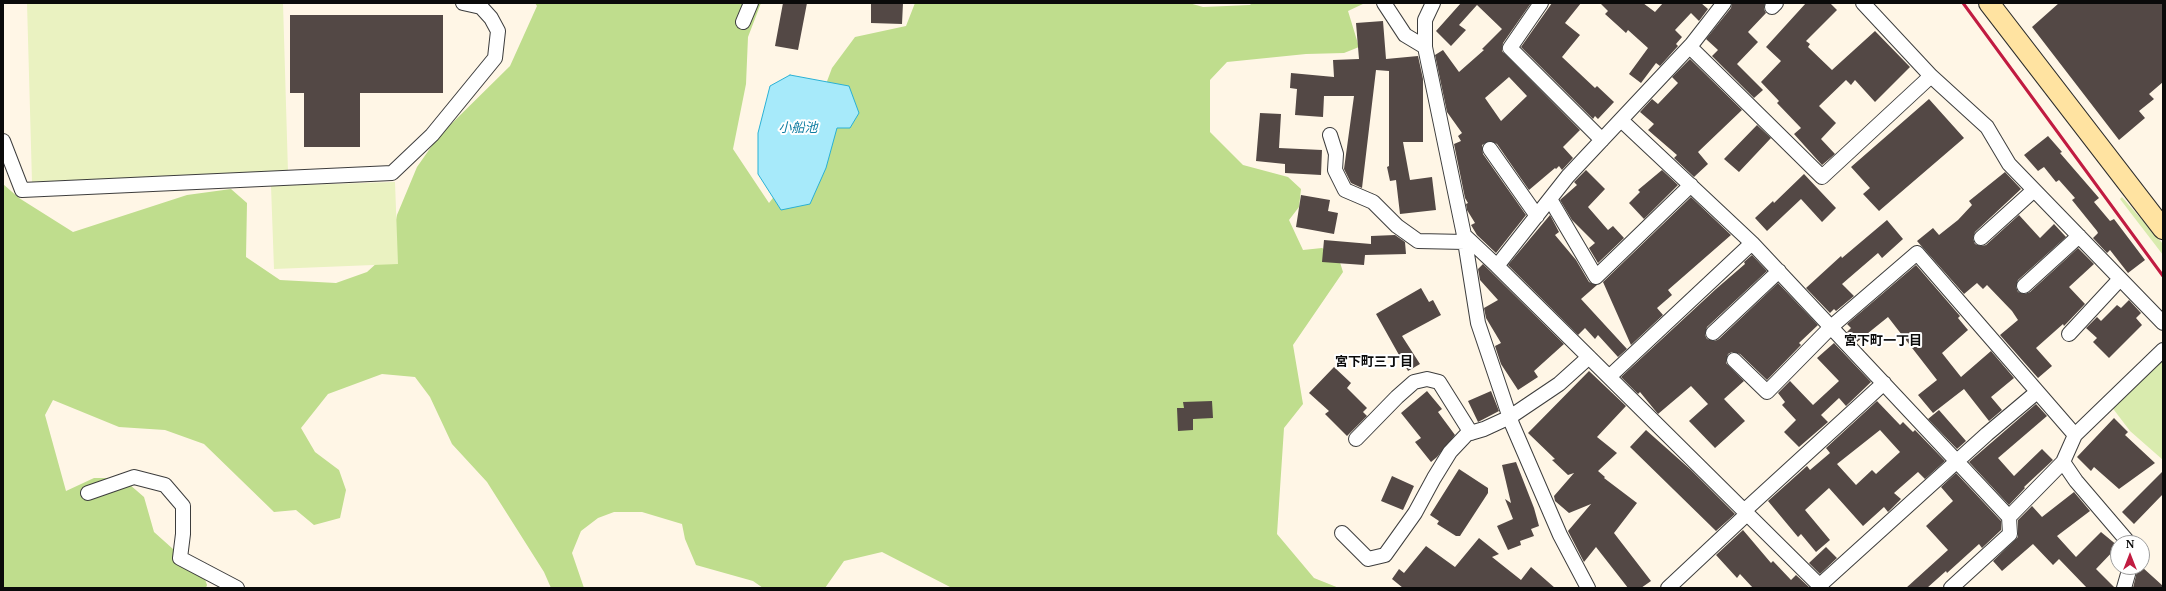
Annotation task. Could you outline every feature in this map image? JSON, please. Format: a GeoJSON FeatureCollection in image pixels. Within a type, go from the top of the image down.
{"type":"FeatureCollection","features":[{"type":"Feature","properties":{"kind":"street"},"geometry":{"type":"LineString","coordinates":[[3,141],[22,190],[392,173],[432,136],[495,58],[498,31],[491,18],[481,7],[463,3]]}},
{"type":"Feature","properties":{"kind":"street"},"geometry":{"type":"LineString","coordinates":[[744,22],[751,3]]}},
{"type":"Feature","properties":{"kind":"street"},"geometry":{"type":"LineString","coordinates":[[1384,3],[1405,35],[1425,47]]}},
{"type":"Feature","properties":{"kind":"street"},"geometry":{"type":"LineString","coordinates":[[1433,3],[1425,20],[1425,47],[1464,239],[1478,323],[1510,417],[1560,535],[1588,588]]}},
{"type":"Feature","properties":{"kind":"street"},"geometry":{"type":"LineString","coordinates":[[1541,3],[1510,48],[1602,140]]}},
{"type":"Feature","properties":{"kind":"street"},"geometry":{"type":"LineString","coordinates":[[1497,266],[1568,176],[1690,46],[1724,3]]}},
{"type":"Feature","properties":{"kind":"street"},"geometry":{"type":"LineString","coordinates":[[1863,3],[1931,76],[1986,127],[2009,164],[2163,323]]}},
{"type":"Feature","properties":{"kind":"street"},"geometry":{"type":"LineString","coordinates":[[1989,3],[2163,229]]}},
{"type":"Feature","properties":{"kind":"street"},"geometry":{"type":"LineString","coordinates":[[1690,46],[1822,177],[1931,76]]}},
{"type":"Feature","properties":{"kind":"street"},"geometry":{"type":"LineString","coordinates":[[1621,120],[1752,243],[2009,517],[2010,534],[1951,588]]}},
{"type":"Feature","properties":{"kind":"street"},"geometry":{"type":"LineString","coordinates":[[1330,136],[1336,154],[1335,170],[1345,190],[1373,202],[1397,226],[1418,241],[1464,239],[1497,266],[1820,587],[1957,461],[2037,392]]}},
{"type":"Feature","properties":{"kind":"street"},"geometry":{"type":"LineString","coordinates":[[1490,149],[1537,216]]}},
{"type":"Feature","properties":{"kind":"street"},"geometry":{"type":"LineString","coordinates":[[1550,199],[1596,277],[1690,185]]}},
{"type":"Feature","properties":{"kind":"street"},"geometry":{"type":"LineString","coordinates":[[1981,238],[2034,190]]}},
{"type":"Feature","properties":{"kind":"street"},"geometry":{"type":"LineString","coordinates":[[2024,286],[2079,236]]}},
{"type":"Feature","properties":{"kind":"street"},"geometry":{"type":"LineString","coordinates":[[1609,377],[1752,243]]}},
{"type":"Feature","properties":{"kind":"street"},"geometry":{"type":"LineString","coordinates":[[1734,360],[1767,392],[1831,327],[1918,253],[2075,435]]}},
{"type":"Feature","properties":{"kind":"street"},"geometry":{"type":"LineString","coordinates":[[1713,333],[1779,271]]}},
{"type":"Feature","properties":{"kind":"street"},"geometry":{"type":"LineString","coordinates":[[2069,334],[2120,279]]}},
{"type":"Feature","properties":{"kind":"street"},"geometry":{"type":"LineString","coordinates":[[2009,517],[2063,462],[2075,435],[2163,350]]}},
{"type":"Feature","properties":{"kind":"street"},"geometry":{"type":"LineString","coordinates":[[1342,533],[1368,559],[1385,555],[1415,513],[1450,452],[1467,434],[1510,417],[1559,384],[1589,357]]}},
{"type":"Feature","properties":{"kind":"street"},"geometry":{"type":"LineString","coordinates":[[1356,439],[1397,397],[1414,382],[1427,379],[1439,382],[1471,433]]}},
{"type":"Feature","properties":{"kind":"street"},"geometry":{"type":"LineString","coordinates":[[1668,588],[1745,512],[1884,384]]}},
{"type":"Feature","properties":{"kind":"street"},"geometry":{"type":"LineString","coordinates":[[2063,462],[2076,481],[2122,535]]}},
{"type":"Feature","properties":{"kind":"street"},"geometry":{"type":"LineString","coordinates":[[88,493],[134,476],[164,485],[183,506],[183,534],[180,558],[237,588]]}},
{"type":"Feature","properties":{"kind":"street"},"geometry":{"type":"LineString","coordinates":[[2124,588],[2128,575]]}},
{"type":"Feature","properties":{"kind":"green space"},"geometry":{"type":"Polygon","coordinates":[[[27,3],[283,3],[288,172],[32,182],[27,3]]]}},
{"type":"Feature","properties":{"kind":"green space"},"geometry":{"type":"Polygon","coordinates":[[[535,3],[761,3],[748,37],[746,84],[733,149],[769,203],[793,172],[832,68],[855,37],[906,26],[915,3],[1189,3],[1203,7],[1250,5],[1252,3],[1365,3],[1348,11],[1359,47],[1344,53],[1306,54],[1227,62],[1210,80],[1210,132],[1243,165],[1288,177],[1301,189],[1299,207],[1289,220],[1303,250],[1322,248],[1338,256],[1343,272],[1293,345],[1303,404],[1284,428],[1277,534],[1314,578],[1339,588],[952,588],[882,552],[844,561],[825,588],[763,588],[753,581],[696,565],[685,539],[682,524],[642,512],[614,512],[598,518],[581,531],[572,553],[584,588],[551,588],[544,572],[487,482],[452,444],[430,397],[415,377],[382,374],[328,394],[301,428],[315,452],[339,470],[346,490],[340,518],[314,525],[296,510],[274,512],[204,444],[165,430],[119,427],[53,400],[45,415],[66,491],[94,478],[122,478],[144,497],[154,532],[173,549],[199,562],[207,585],[206,588],[3,588],[3,184],[19,198],[73,232],[187,195],[231,189],[247,203],[246,257],[280,280],[336,283],[367,272],[389,252],[397,215],[417,167],[438,137],[510,66],[537,6],[535,3]]]}},
{"type":"Feature","properties":{"kind":"green space"},"geometry":{"type":"Polygon","coordinates":[[[395,182],[398,264],[274,269],[271,186],[395,182]]]}},
{"type":"Feature","properties":{"kind":"green space"},"geometry":{"type":"Polygon","coordinates":[[[2122,197],[2163,244],[2163,255],[2120,199],[2122,197]]]}},
{"type":"Feature","properties":{"kind":"green space"},"geometry":{"type":"Polygon","coordinates":[[[2163,353],[2163,460],[2130,431],[2111,406],[2163,353]]]}},
{"type":"Feature","properties":{"kind":"water","name":"小船池"},"geometry":{"type":"Polygon","coordinates":[[[790,75],[849,86],[859,113],[850,128],[837,128],[826,168],[810,204],[781,210],[758,174],[758,133],[770,86],[790,75]]]}},
{"type":"Feature","properties":{"kind":"building"},"geometry":{"type":"Polygon","coordinates":[[[783,3],[807,3],[798,50],[775,46],[783,3]]]}},
{"type":"Feature","properties":{"kind":"building"},"geometry":{"type":"Polygon","coordinates":[[[871,3],[903,3],[902,24],[871,23],[871,3]]]}},
{"type":"Feature","properties":{"kind":"building"},"geometry":{"type":"Polygon","coordinates":[[[1461,3],[1531,3],[1503,43],[1502,51],[1580,130],[1563,147],[1573,158],[1562,170],[1559,166],[1556,169],[1555,168],[1529,190],[1497,144],[1490,141],[1482,145],[1483,154],[1526,215],[1496,253],[1477,235],[1471,225],[1475,223],[1467,210],[1466,204],[1468,203],[1465,198],[1454,144],[1461,141],[1458,136],[1462,133],[1447,112],[1435,55],[1443,50],[1459,72],[1484,50],[1482,49],[1502,29],[1477,5],[1459,25],[1466,30],[1451,46],[1436,31],[1461,3]],[[1509,77],[1485,98],[1501,121],[1527,96],[1509,77]]]}},
{"type":"Feature","properties":{"kind":"building"},"geometry":{"type":"Polygon","coordinates":[[[1552,3],[1581,3],[1565,23],[1580,35],[1562,57],[1595,88],[1597,86],[1614,102],[1598,119],[1595,116],[1593,119],[1521,47],[1552,3]]]}},
{"type":"Feature","properties":{"kind":"building"},"geometry":{"type":"Polygon","coordinates":[[[1600,3],[1643,3],[1655,12],[1663,3],[1701,3],[1708,9],[1699,21],[1691,13],[1675,30],[1682,37],[1676,44],[1678,46],[1660,66],[1656,63],[1641,83],[1629,74],[1648,48],[1628,30],[1626,33],[1605,14],[1608,11],[1600,3]]]}},
{"type":"Feature","properties":{"kind":"building"},"geometry":{"type":"Polygon","coordinates":[[[1732,3],[1765,3],[1764,9],[1766,13],[1748,32],[1758,42],[1737,64],[1763,90],[1754,98],[1712,56],[1718,50],[1706,39],[1731,8],[1732,3]]]}},
{"type":"Feature","properties":{"kind":"building"},"geometry":{"type":"Polygon","coordinates":[[[1806,3],[1830,3],[1837,10],[1806,41],[1810,44],[1808,47],[1832,70],[1875,31],[1910,67],[1875,102],[1855,80],[1851,85],[1846,80],[1819,106],[1836,123],[1821,139],[1835,154],[1822,165],[1794,134],[1801,128],[1777,103],[1779,101],[1761,82],[1781,61],[1766,47],[1806,3]]]}},
{"type":"Feature","properties":{"kind":"building"},"geometry":{"type":"Polygon","coordinates":[[[2059,3],[2163,3],[2163,82],[2149,94],[2154,99],[2139,111],[2145,118],[2119,140],[2032,27],[2059,3]]]}},
{"type":"Feature","properties":{"kind":"building"},"geometry":{"type":"Polygon","coordinates":[[[290,15],[443,15],[443,93],[360,93],[360,147],[304,147],[304,93],[290,93],[290,15]]]}},
{"type":"Feature","properties":{"kind":"building"},"geometry":{"type":"Polygon","coordinates":[[[1383,21],[1386,59],[1418,56],[1423,79],[1423,142],[1403,142],[1410,180],[1432,177],[1436,210],[1400,214],[1396,180],[1390,181],[1387,167],[1389,166],[1389,71],[1376,70],[1362,188],[1351,183],[1344,169],[1354,96],[1324,96],[1323,117],[1295,115],[1297,89],[1290,88],[1291,73],[1334,77],[1333,60],[1359,59],[1356,23],[1383,21]]]}},
{"type":"Feature","properties":{"kind":"building"},"geometry":{"type":"Polygon","coordinates":[[[1690,59],[1742,110],[1698,152],[1708,164],[1694,177],[1674,158],[1677,155],[1648,130],[1654,124],[1640,112],[1652,99],[1658,104],[1678,83],[1672,77],[1690,59]]]}},
{"type":"Feature","properties":{"kind":"building"},"geometry":{"type":"Polygon","coordinates":[[[1929,99],[1964,138],[1879,211],[1863,194],[1870,188],[1851,167],[1929,99]]]}},
{"type":"Feature","properties":{"kind":"building"},"geometry":{"type":"Polygon","coordinates":[[[1260,113],[1281,114],[1279,148],[1322,150],[1321,175],[1285,173],[1285,164],[1256,161],[1260,113]]]}},
{"type":"Feature","properties":{"kind":"building"},"geometry":{"type":"Polygon","coordinates":[[[1757,125],[1771,138],[1739,172],[1724,159],[1757,125]]]}},
{"type":"Feature","properties":{"kind":"building"},"geometry":{"type":"Polygon","coordinates":[[[2048,136],[2062,152],[2060,153],[2099,198],[2094,202],[2110,221],[2114,219],[2145,260],[2128,273],[2110,250],[2107,253],[2093,238],[2098,233],[2072,200],[2075,198],[2059,180],[2056,182],[2044,167],[2038,171],[2024,155],[2048,136]]]}},
{"type":"Feature","properties":{"kind":"building"},"geometry":{"type":"Polygon","coordinates":[[[1586,170],[1605,189],[1588,207],[1608,230],[1613,226],[1624,238],[1598,263],[1589,248],[1595,243],[1572,220],[1560,200],[1577,185],[1574,182],[1586,170]]]}},
{"type":"Feature","properties":{"kind":"building"},"geometry":{"type":"Polygon","coordinates":[[[1662,170],[1678,185],[1644,219],[1629,203],[1640,192],[1638,190],[1662,170]]]}},
{"type":"Feature","properties":{"kind":"building"},"geometry":{"type":"Polygon","coordinates":[[[2005,172],[2021,189],[1975,232],[1973,239],[1975,244],[1982,246],[1986,245],[2019,215],[2040,238],[2054,224],[2066,237],[2018,280],[2016,287],[2018,292],[2025,294],[2030,292],[2078,248],[2094,264],[2069,287],[2085,304],[2064,326],[2063,324],[2036,348],[2052,366],[2038,378],[2000,335],[2018,320],[2012,311],[1987,285],[1983,289],[1977,283],[1964,294],[1917,241],[1933,228],[1939,235],[1958,220],[1972,205],[1969,201],[2005,172]]]}},
{"type":"Feature","properties":{"kind":"building"},"geometry":{"type":"Polygon","coordinates":[[[1804,174],[1836,208],[1822,222],[1801,199],[1767,231],[1755,218],[1773,201],[1774,203],[1804,174]]]}},
{"type":"Feature","properties":{"kind":"building"},"geometry":{"type":"Polygon","coordinates":[[[1301,195],[1330,200],[1328,211],[1338,213],[1334,234],[1296,227],[1301,195]]]}},
{"type":"Feature","properties":{"kind":"building"},"geometry":{"type":"Polygon","coordinates":[[[1691,197],[1731,235],[1668,290],[1672,295],[1657,308],[1663,315],[1631,345],[1603,282],[1691,197]]]}},
{"type":"Feature","properties":{"kind":"building"},"geometry":{"type":"Polygon","coordinates":[[[1550,215],[1559,232],[1555,235],[1576,260],[1589,282],[1597,285],[1581,299],[1627,349],[1618,357],[1598,335],[1595,339],[1585,328],[1578,335],[1508,265],[1550,215]]]}},
{"type":"Feature","properties":{"kind":"building"},"geometry":{"type":"Polygon","coordinates":[[[1887,220],[1903,239],[1882,258],[1878,253],[1842,284],[1854,296],[1836,311],[1834,309],[1830,313],[1806,288],[1841,256],[1842,258],[1887,220]]]}},
{"type":"Feature","properties":{"kind":"building"},"geometry":{"type":"Polygon","coordinates":[[[1395,235],[1405,242],[1406,254],[1365,255],[1364,265],[1322,262],[1324,240],[1371,244],[1371,236],[1395,235]]]}},
{"type":"Feature","properties":{"kind":"building"},"geometry":{"type":"Polygon","coordinates":[[[1752,255],[1767,271],[1707,327],[1705,335],[1707,339],[1715,341],[1719,339],[1778,283],[1818,325],[1799,343],[1801,345],[1767,380],[1740,354],[1732,352],[1728,354],[1726,363],[1744,381],[1724,399],[1745,421],[1715,448],[1689,421],[1708,404],[1691,386],[1658,414],[1640,392],[1638,394],[1621,377],[1745,264],[1744,262],[1752,255]]]}},
{"type":"Feature","properties":{"kind":"building"},"geometry":{"type":"Polygon","coordinates":[[[1483,264],[1564,344],[1534,371],[1538,377],[1518,390],[1501,364],[1495,346],[1501,343],[1486,318],[1484,308],[1498,300],[1480,280],[1478,269],[1483,264]]]}},
{"type":"Feature","properties":{"kind":"building"},"geometry":{"type":"Polygon","coordinates":[[[1916,265],[1960,316],[1958,318],[1968,330],[1942,353],[1961,377],[1991,351],[2014,378],[1991,397],[2002,410],[1989,421],[1964,389],[1933,413],[1918,395],[1937,380],[1888,317],[1857,342],[1847,332],[1851,328],[1847,324],[1916,265]]]}},
{"type":"Feature","properties":{"kind":"building"},"geometry":{"type":"Polygon","coordinates":[[[1421,288],[1429,302],[1433,300],[1441,315],[1402,336],[1420,364],[1408,371],[1376,314],[1421,288]]]}},
{"type":"Feature","properties":{"kind":"building"},"geometry":{"type":"Polygon","coordinates":[[[2129,300],[2141,313],[2136,318],[2142,325],[2109,358],[2093,342],[2097,338],[2086,328],[2097,317],[2101,321],[2117,305],[2121,308],[2129,300]]]}},
{"type":"Feature","properties":{"kind":"building"},"geometry":{"type":"Polygon","coordinates":[[[1834,343],[1871,382],[1846,406],[1839,398],[1821,415],[1828,422],[1799,447],[1784,432],[1796,420],[1782,405],[1785,402],[1778,393],[1790,381],[1813,405],[1839,381],[1817,358],[1834,343]]]}},
{"type":"Feature","properties":{"kind":"building"},"geometry":{"type":"Polygon","coordinates":[[[1334,367],[1351,383],[1347,388],[1367,408],[1363,412],[1367,416],[1347,436],[1325,414],[1329,411],[1309,393],[1334,367]]]}},
{"type":"Feature","properties":{"kind":"building"},"geometry":{"type":"Polygon","coordinates":[[[1589,371],[1626,406],[1597,437],[1617,453],[1598,471],[1605,477],[1604,478],[1637,503],[1614,533],[1651,581],[1641,588],[1628,588],[1596,547],[1584,562],[1568,531],[1591,504],[1569,513],[1555,501],[1554,496],[1574,473],[1568,475],[1552,460],[1555,459],[1528,433],[1589,371]]]}},
{"type":"Feature","properties":{"kind":"building"},"geometry":{"type":"Polygon","coordinates":[[[1427,391],[1442,409],[1438,412],[1455,435],[1431,462],[1415,442],[1421,438],[1401,413],[1427,391]]]}},
{"type":"Feature","properties":{"kind":"building"},"geometry":{"type":"Polygon","coordinates":[[[1491,391],[1499,411],[1478,422],[1468,401],[1491,391]]]}},
{"type":"Feature","properties":{"kind":"building"},"geometry":{"type":"Polygon","coordinates":[[[1212,401],[1213,418],[1193,419],[1193,430],[1178,431],[1177,408],[1184,408],[1183,402],[1212,401]]]}},
{"type":"Feature","properties":{"kind":"building"},"geometry":{"type":"Polygon","coordinates":[[[1877,401],[1900,425],[1903,422],[1913,432],[1915,430],[1945,461],[1925,479],[1918,472],[1894,493],[1901,499],[1888,512],[1884,507],[1863,526],[1829,488],[1805,510],[1830,540],[1816,552],[1801,534],[1798,537],[1768,501],[1807,466],[1810,470],[1830,453],[1826,448],[1877,401]],[[1880,430],[1837,464],[1856,485],[1872,470],[1876,474],[1900,452],[1880,430]]]}},
{"type":"Feature","properties":{"kind":"building"},"geometry":{"type":"Polygon","coordinates":[[[2036,404],[2047,416],[1998,458],[2014,476],[2042,449],[2053,460],[2024,487],[2025,488],[2009,505],[1969,462],[2036,404]]]}},
{"type":"Feature","properties":{"kind":"building"},"geometry":{"type":"Polygon","coordinates":[[[1939,410],[1966,441],[1957,449],[1928,419],[1939,410]]]}},
{"type":"Feature","properties":{"kind":"building"},"geometry":{"type":"Polygon","coordinates":[[[2114,418],[2128,432],[2125,435],[2155,463],[2119,489],[2094,467],[2091,471],[2077,457],[2114,418]]]}},
{"type":"Feature","properties":{"kind":"building"},"geometry":{"type":"Polygon","coordinates":[[[1646,430],[1691,470],[1735,514],[1716,531],[1630,447],[1646,430]]]}},
{"type":"Feature","properties":{"kind":"building"},"geometry":{"type":"Polygon","coordinates":[[[1516,462],[1534,508],[1539,526],[1531,529],[1534,536],[1520,541],[1521,545],[1508,550],[1497,526],[1513,519],[1505,499],[1511,503],[1502,465],[1516,462]]]}},
{"type":"Feature","properties":{"kind":"building"},"geometry":{"type":"Polygon","coordinates":[[[1459,469],[1488,488],[1488,493],[1460,536],[1456,536],[1437,524],[1439,521],[1430,515],[1459,469]]]}},
{"type":"Feature","properties":{"kind":"building"},"geometry":{"type":"Polygon","coordinates":[[[2163,471],[2163,494],[2134,524],[2122,512],[2163,471]]]}},
{"type":"Feature","properties":{"kind":"building"},"geometry":{"type":"Polygon","coordinates":[[[1956,473],[2001,521],[2001,530],[1982,548],[1979,544],[1947,573],[1946,571],[1927,588],[1906,588],[1948,550],[1926,526],[1953,501],[1941,487],[1956,473]]]}},
{"type":"Feature","properties":{"kind":"building"},"geometry":{"type":"Polygon","coordinates":[[[1392,476],[1414,486],[1403,510],[1381,501],[1392,476]]]}},
{"type":"Feature","properties":{"kind":"building"},"geometry":{"type":"Polygon","coordinates":[[[2074,492],[2090,511],[2057,536],[2076,557],[2101,532],[2110,539],[2110,554],[2096,569],[2115,588],[2087,588],[2059,559],[2053,565],[2033,544],[2002,571],[1993,561],[2018,537],[2018,520],[2032,506],[2042,517],[2074,492]]]}},
{"type":"Feature","properties":{"kind":"building"},"geometry":{"type":"Polygon","coordinates":[[[1743,530],[1771,563],[1773,561],[1791,580],[1796,575],[1809,587],[1753,588],[1740,574],[1737,578],[1716,555],[1743,530]]]}},
{"type":"Feature","properties":{"kind":"building"},"geometry":{"type":"Polygon","coordinates":[[[1479,538],[1499,554],[1492,557],[1521,580],[1531,567],[1555,588],[1403,588],[1392,579],[1399,569],[1404,573],[1426,546],[1455,567],[1479,538]]]}},
{"type":"Feature","properties":{"kind":"building"},"geometry":{"type":"Polygon","coordinates":[[[1826,547],[1837,558],[1820,574],[1809,563],[1826,547]]]}},
{"type":"Feature","properties":{"kind":"building"},"geometry":{"type":"Polygon","coordinates":[[[2150,574],[2163,586],[2163,588],[2133,588],[2136,575],[2150,574]]]}},
{"type":"Feature","properties":{"kind":"railway"},"geometry":{"type":"LineString","coordinates":[[1963,3],[2163,276]]}},
{"type":"Feature","properties":{"kind":"district","name":"宮下町一丁目"},"geometry":{"type":"Point","coordinates":[1883,341]}},
{"type":"Feature","properties":{"kind":"district","name":"宮下町三丁目"},"geometry":{"type":"Point","coordinates":[1374,362]}}]}
